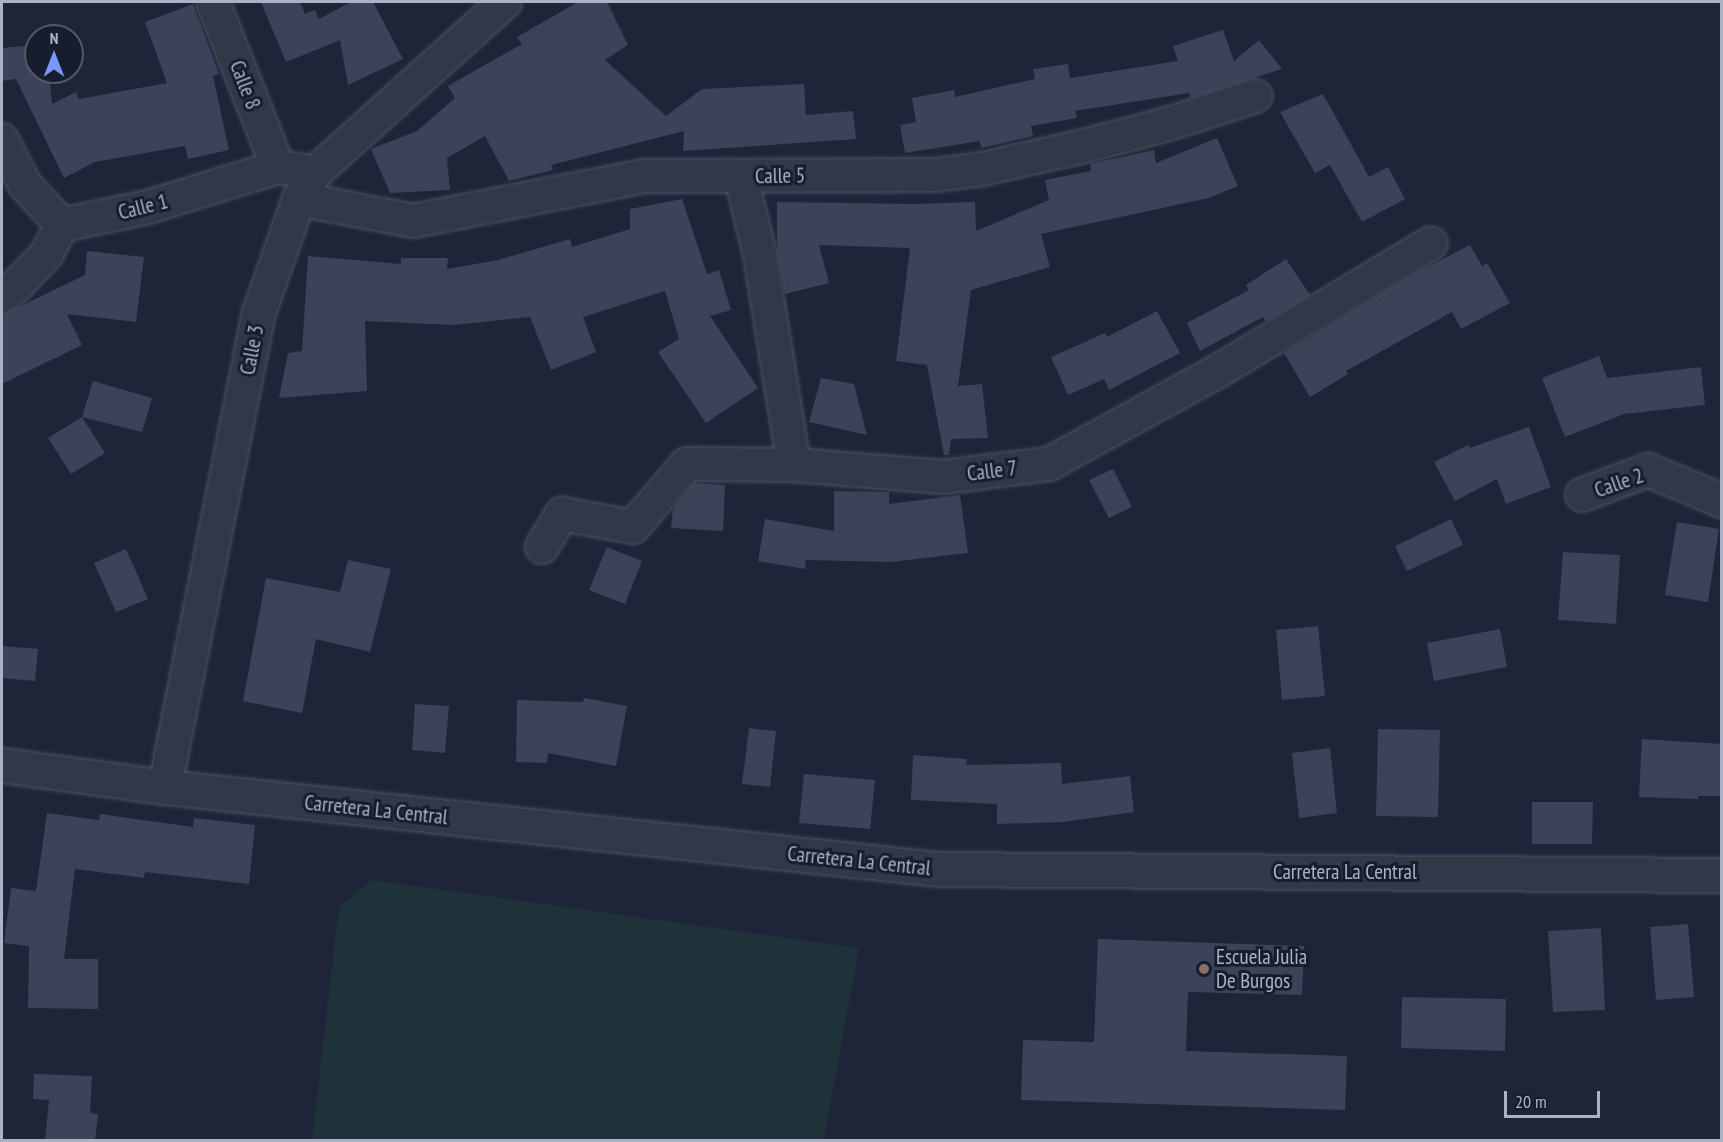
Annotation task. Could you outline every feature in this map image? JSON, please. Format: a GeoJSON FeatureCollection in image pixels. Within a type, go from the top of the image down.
{"type":"FeatureCollection","features":[{"type":"Feature","properties":{"kind":"street","name":"Calle 8"},"geometry":{"type":"LineString","coordinates":[[213,2],[278,167]]}},
{"type":"Feature","properties":{"kind":"street","name":"Calle 3"},"geometry":{"type":"LineString","coordinates":[[165,787],[260,314],[299,199],[315,173],[505,2]]}},
{"type":"Feature","properties":{"kind":"street","name":"Calle 5"},"geometry":{"type":"LineString","coordinates":[[299,199],[413,221],[644,176],[936,175],[982,169],[1168,124],[1256,96]]}},
{"type":"Feature","properties":{"kind":"street"},"geometry":{"type":"LineString","coordinates":[[2,140],[25,185],[62,225],[46,255],[14,288],[2,296]]}},
{"type":"Feature","properties":{"kind":"street","name":"Calle 1"},"geometry":{"type":"LineString","coordinates":[[62,225],[148,207],[278,167],[315,173]]}},
{"type":"Feature","properties":{"kind":"street"},"geometry":{"type":"LineString","coordinates":[[741,177],[760,255],[794,465]]}},
{"type":"Feature","properties":{"kind":"street","name":"Calle 7"},"geometry":{"type":"LineString","coordinates":[[542,548],[562,514],[633,527],[687,464],[794,465],[944,477],[1049,464],[1220,370],[1431,243]]}},
{"type":"Feature","properties":{"kind":"street","name":"Calle 2"},"geometry":{"type":"LineString","coordinates":[[1582,495],[1648,470],[1722,501]]}},
{"type":"Feature","properties":{"kind":"street","name":"Carretera La Central"},"geometry":{"type":"LineString","coordinates":[[2,765],[165,787],[937,869],[1722,875]]}},
{"type":"Feature","properties":{"kind":"shaded area"},"geometry":{"type":"Polygon","coordinates":[[[372,880],[859,948],[824,1140],[312,1140],[339,907],[372,880]]]}},
{"type":"Feature","properties":{"kind":"building"},"geometry":{"type":"Polygon","coordinates":[[[261,2],[300,2],[305,14],[315,10],[319,19],[351,2],[373,2],[403,59],[348,85],[340,40],[286,62],[261,2]]]}},
{"type":"Feature","properties":{"kind":"building"},"geometry":{"type":"Polygon","coordinates":[[[578,2],[607,2],[628,45],[605,60],[666,116],[702,89],[804,84],[806,115],[853,111],[856,139],[683,151],[684,131],[551,165],[553,170],[509,181],[485,136],[447,158],[450,190],[390,193],[371,149],[417,131],[455,98],[448,86],[522,44],[517,37],[578,2]]]}},
{"type":"Feature","properties":{"kind":"building"},"geometry":{"type":"Polygon","coordinates":[[[193,4],[219,74],[213,76],[229,150],[188,159],[185,146],[95,162],[64,178],[16,79],[2,81],[2,48],[24,46],[24,84],[50,84],[52,104],[76,92],[79,99],[167,83],[145,22],[193,4]]]}},
{"type":"Feature","properties":{"kind":"building"},"geometry":{"type":"Polygon","coordinates":[[[1223,30],[1234,61],[1259,40],[1282,69],[1191,98],[1189,93],[1075,111],[1077,118],[1031,126],[1033,136],[981,148],[980,141],[905,153],[900,125],[916,122],[912,98],[954,90],[955,97],[1035,79],[1033,69],[1068,64],[1070,78],[1178,61],[1173,46],[1223,30]]]}},
{"type":"Feature","properties":{"kind":"building"},"geometry":{"type":"Polygon","coordinates":[[[1323,94],[1369,177],[1388,167],[1405,199],[1362,222],[1330,165],[1315,173],[1280,112],[1323,94]]]}},
{"type":"Feature","properties":{"kind":"building"},"geometry":{"type":"Polygon","coordinates":[[[1217,138],[1238,186],[1209,198],[1041,234],[1050,267],[971,290],[958,386],[982,384],[988,438],[951,439],[949,455],[944,455],[927,365],[896,361],[910,248],[819,245],[829,283],[785,294],[777,248],[777,202],[914,204],[975,202],[976,231],[1049,200],[1045,180],[1091,171],[1090,164],[1154,150],[1156,163],[1217,138]]]}},
{"type":"Feature","properties":{"kind":"building"},"geometry":{"type":"Polygon","coordinates":[[[682,199],[707,274],[719,270],[731,310],[710,316],[758,388],[706,423],[658,352],[679,339],[665,291],[583,317],[596,352],[551,370],[530,317],[454,325],[365,321],[367,391],[279,398],[288,353],[302,351],[308,256],[401,264],[401,258],[448,258],[447,269],[498,260],[570,239],[572,247],[630,229],[630,209],[682,199]]]}},
{"type":"Feature","properties":{"kind":"building"},"geometry":{"type":"Polygon","coordinates":[[[1470,245],[1482,266],[1487,263],[1510,303],[1461,329],[1452,312],[1346,371],[1348,374],[1310,397],[1284,353],[1418,272],[1470,245]]]}},
{"type":"Feature","properties":{"kind":"building"},"geometry":{"type":"Polygon","coordinates":[[[87,251],[144,257],[136,322],[67,314],[82,345],[2,384],[2,315],[85,275],[87,251]]]}},
{"type":"Feature","properties":{"kind":"building"},"geometry":{"type":"Polygon","coordinates":[[[1286,259],[1310,295],[1266,321],[1263,317],[1200,351],[1187,323],[1249,290],[1246,285],[1286,259]]]}},
{"type":"Feature","properties":{"kind":"building"},"geometry":{"type":"Polygon","coordinates":[[[1157,311],[1180,353],[1109,390],[1104,379],[1068,395],[1051,357],[1105,333],[1107,337],[1157,311]]]}},
{"type":"Feature","properties":{"kind":"building"},"geometry":{"type":"Polygon","coordinates":[[[1599,356],[1607,378],[1701,367],[1705,405],[1624,414],[1565,437],[1542,378],[1599,356]]]}},
{"type":"Feature","properties":{"kind":"building"},"geometry":{"type":"Polygon","coordinates":[[[821,378],[854,384],[867,435],[809,422],[821,378]]]}},
{"type":"Feature","properties":{"kind":"building"},"geometry":{"type":"Polygon","coordinates":[[[93,381],[152,398],[142,432],[82,417],[93,381]]]}},
{"type":"Feature","properties":{"kind":"building"},"geometry":{"type":"Polygon","coordinates":[[[82,417],[105,453],[71,474],[48,438],[82,417]]]}},
{"type":"Feature","properties":{"kind":"building"},"geometry":{"type":"Polygon","coordinates":[[[1529,427],[1551,487],[1506,504],[1497,479],[1455,501],[1434,462],[1468,445],[1470,448],[1529,427]]]}},
{"type":"Feature","properties":{"kind":"building"},"geometry":{"type":"Polygon","coordinates":[[[1113,469],[1132,507],[1109,518],[1089,480],[1113,469]]]}},
{"type":"Feature","properties":{"kind":"building"},"geometry":{"type":"Polygon","coordinates":[[[694,483],[725,485],[723,531],[671,528],[673,509],[694,483]]]}},
{"type":"Feature","properties":{"kind":"building"},"geometry":{"type":"Polygon","coordinates":[[[834,491],[889,492],[889,504],[960,495],[968,553],[890,562],[806,560],[805,569],[758,561],[765,519],[834,531],[834,491]]]}},
{"type":"Feature","properties":{"kind":"building"},"geometry":{"type":"Polygon","coordinates":[[[1451,519],[1463,545],[1407,571],[1395,546],[1451,519]]]}},
{"type":"Feature","properties":{"kind":"building"},"geometry":{"type":"Polygon","coordinates":[[[1677,522],[1719,529],[1708,602],[1665,595],[1677,522]]]}},
{"type":"Feature","properties":{"kind":"building"},"geometry":{"type":"Polygon","coordinates":[[[607,547],[642,561],[625,604],[589,590],[607,547]]]}},
{"type":"Feature","properties":{"kind":"building"},"geometry":{"type":"Polygon","coordinates":[[[126,549],[148,599],[116,612],[94,563],[126,549]]]}},
{"type":"Feature","properties":{"kind":"building"},"geometry":{"type":"Polygon","coordinates":[[[1563,552],[1620,555],[1616,624],[1558,620],[1563,552]]]}},
{"type":"Feature","properties":{"kind":"building"},"geometry":{"type":"Polygon","coordinates":[[[348,560],[391,569],[370,652],[316,639],[302,713],[243,701],[266,578],[340,592],[348,560]]]}},
{"type":"Feature","properties":{"kind":"building"},"geometry":{"type":"Polygon","coordinates":[[[1318,626],[1325,696],[1282,700],[1276,630],[1318,626]]]}},
{"type":"Feature","properties":{"kind":"building"},"geometry":{"type":"Polygon","coordinates":[[[1500,629],[1507,667],[1434,681],[1427,643],[1500,629]]]}},
{"type":"Feature","properties":{"kind":"building"},"geometry":{"type":"Polygon","coordinates":[[[2,646],[38,649],[35,681],[2,678],[2,646]]]}},
{"type":"Feature","properties":{"kind":"building"},"geometry":{"type":"Polygon","coordinates":[[[584,698],[627,706],[616,766],[548,753],[547,763],[516,762],[517,700],[583,702],[584,698]]]}},
{"type":"Feature","properties":{"kind":"building"},"geometry":{"type":"Polygon","coordinates":[[[415,704],[449,706],[445,753],[412,750],[415,704]]]}},
{"type":"Feature","properties":{"kind":"building"},"geometry":{"type":"Polygon","coordinates":[[[749,728],[776,731],[770,787],[742,784],[749,728]]]}},
{"type":"Feature","properties":{"kind":"building"},"geometry":{"type":"Polygon","coordinates":[[[1378,729],[1440,730],[1438,817],[1376,816],[1378,729]]]}},
{"type":"Feature","properties":{"kind":"building"},"geometry":{"type":"Polygon","coordinates":[[[1642,739],[1722,744],[1722,796],[1698,796],[1698,799],[1639,797],[1642,739]]]}},
{"type":"Feature","properties":{"kind":"building"},"geometry":{"type":"Polygon","coordinates":[[[1330,748],[1337,813],[1299,818],[1292,753],[1330,748]]]}},
{"type":"Feature","properties":{"kind":"building"},"geometry":{"type":"Polygon","coordinates":[[[913,755],[967,759],[966,765],[1061,763],[1062,784],[1130,776],[1134,812],[1063,822],[997,824],[997,804],[911,800],[913,755]]]}},
{"type":"Feature","properties":{"kind":"building"},"geometry":{"type":"Polygon","coordinates":[[[804,774],[875,780],[870,829],[799,823],[804,774]]]}},
{"type":"Feature","properties":{"kind":"building"},"geometry":{"type":"Polygon","coordinates":[[[1532,802],[1593,802],[1592,844],[1532,844],[1532,802]]]}},
{"type":"Feature","properties":{"kind":"building"},"geometry":{"type":"Polygon","coordinates":[[[47,813],[99,820],[100,814],[193,827],[194,818],[255,825],[249,884],[145,872],[144,878],[75,869],[64,959],[98,959],[98,1009],[28,1008],[29,946],[4,943],[11,888],[36,891],[47,813]]]}},
{"type":"Feature","properties":{"kind":"building"},"geometry":{"type":"Polygon","coordinates":[[[1688,924],[1694,997],[1656,1000],[1650,927],[1688,924]]]}},
{"type":"Feature","properties":{"kind":"building"},"geometry":{"type":"Polygon","coordinates":[[[1601,928],[1605,1010],[1553,1012],[1548,931],[1601,928]]]}},
{"type":"Feature","properties":{"kind":"building"},"geometry":{"type":"Polygon","coordinates":[[[1098,939],[1304,946],[1302,995],[1188,992],[1186,1051],[1347,1056],[1345,1110],[1021,1100],[1023,1040],[1094,1042],[1098,939]]]}},
{"type":"Feature","properties":{"kind":"building"},"geometry":{"type":"Polygon","coordinates":[[[1402,997],[1506,999],[1505,1051],[1401,1048],[1402,997]]]}},
{"type":"Feature","properties":{"kind":"building"},"geometry":{"type":"Polygon","coordinates":[[[34,1074],[92,1076],[90,1113],[98,1114],[95,1140],[45,1140],[49,1100],[33,1099],[34,1074]]]}},
{"type":"Feature","properties":{"kind":"place","name":"Escuela Julia De Burgos"},"geometry":{"type":"Point","coordinates":[1204,969]}}]}
